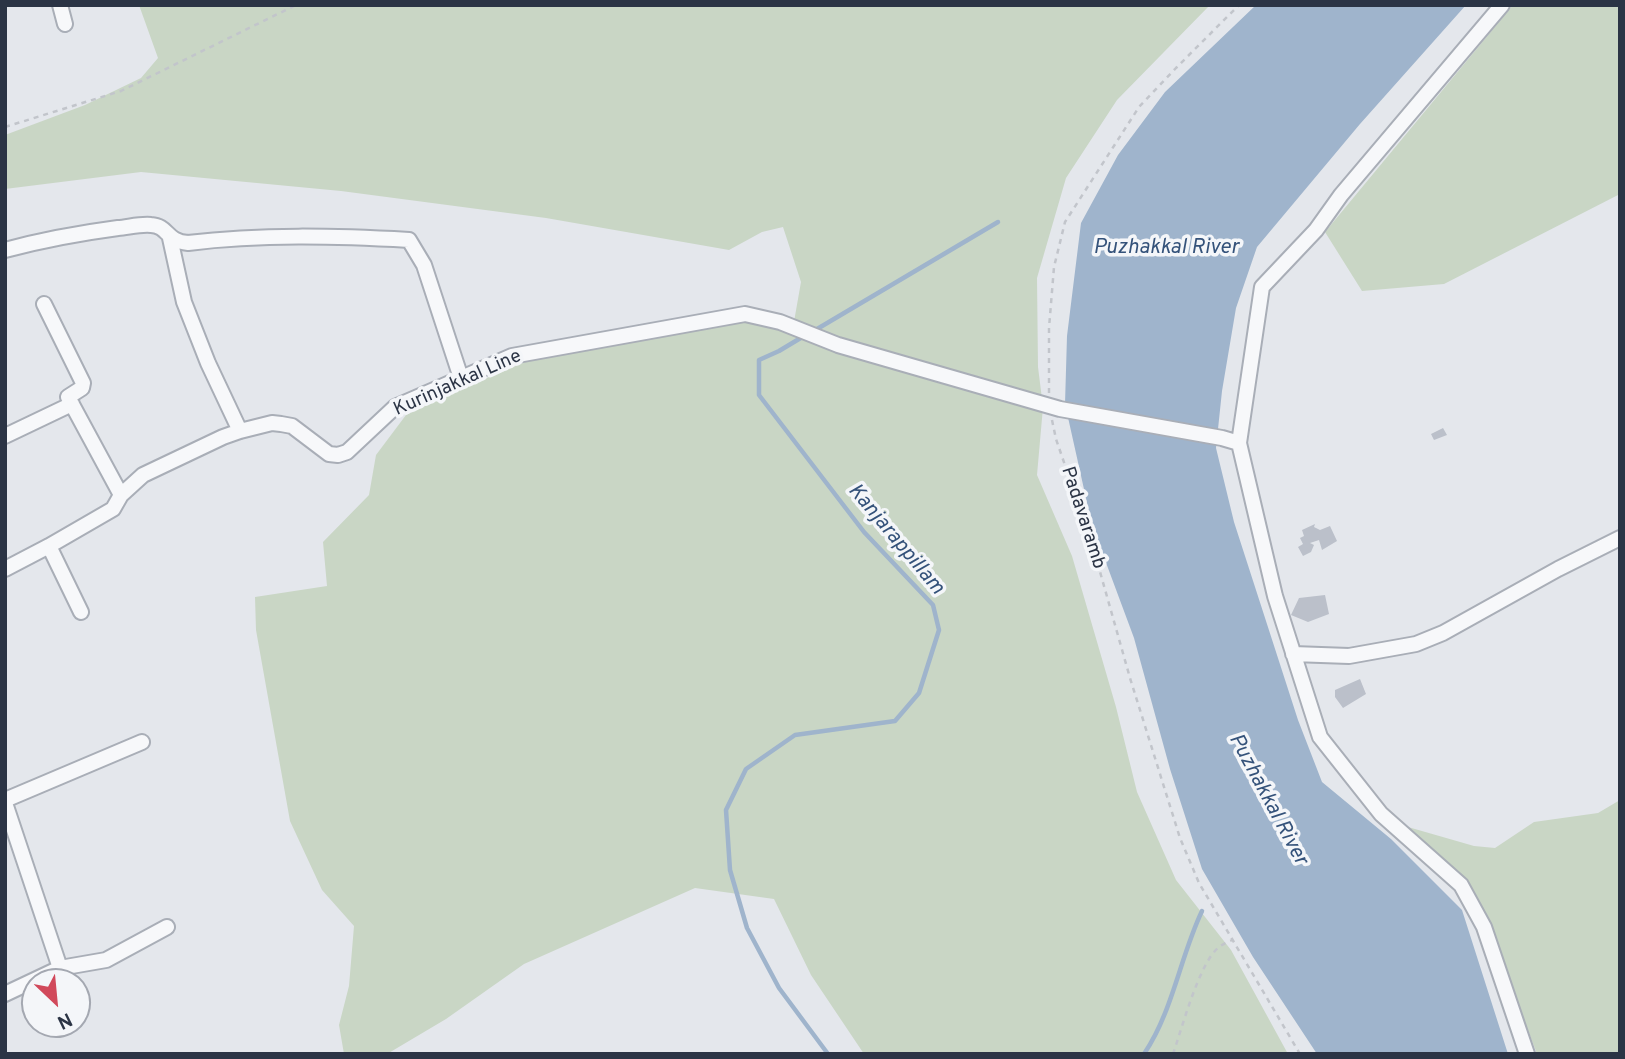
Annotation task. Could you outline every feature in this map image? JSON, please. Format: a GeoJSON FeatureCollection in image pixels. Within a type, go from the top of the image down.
{"type":"FeatureCollection","features":[{"type":"Feature","properties":{"kind":"street"},"geometry":{"type":"LineString","coordinates":[[60,5],[65,24]]}},
{"type":"Feature","properties":{"kind":"street"},"geometry":{"type":"LineString","coordinates":[[1502,5],[1341,195],[1316,230],[1262,287],[1239,443],[1275,596],[1320,737],[1381,814],[1461,885],[1484,927],[1527,1054]]}},
{"type":"Feature","properties":{"kind":"street"},"geometry":{"type":"LineString","coordinates":[[5,250],[97,231],[148,225],[159,226],[170,238],[188,243],[337,236],[409,240],[424,265],[461,378]]}},
{"type":"Feature","properties":{"kind":"street"},"geometry":{"type":"LineString","coordinates":[[170,238],[184,303],[240,431]]}},
{"type":"Feature","properties":{"kind":"street"},"geometry":{"type":"LineString","coordinates":[[44,304],[83,383],[82,388],[68,397],[121,495]]}},
{"type":"Feature","properties":{"kind":"street","name":"Kurinjakkal Line"},"geometry":{"type":"LineString","coordinates":[[5,569],[113,509],[121,495],[143,475],[240,431],[272,423],[292,426],[329,454],[338,455],[347,452],[395,407],[512,356],[746,314],[780,322],[824,340],[1055,407],[1239,443]]}},
{"type":"Feature","properties":{"kind":"street"},"geometry":{"type":"LineString","coordinates":[[5,436],[72,404]]}},
{"type":"Feature","properties":{"kind":"street"},"geometry":{"type":"LineString","coordinates":[[1293,654],[1349,656],[1416,644],[1443,633],[1620,538]]}},
{"type":"Feature","properties":{"kind":"street"},"geometry":{"type":"LineString","coordinates":[[49,546],[81,612]]}},
{"type":"Feature","properties":{"kind":"street"},"geometry":{"type":"LineString","coordinates":[[142,742],[5,801],[60,968],[106,960],[167,927]]}},
{"type":"Feature","properties":{"kind":"street"},"geometry":{"type":"LineString","coordinates":[[5,993],[21,986]]}},
{"type":"Feature","properties":{"kind":"path"},"geometry":{"type":"LineString","coordinates":[[5,127],[121,91],[296,5]]}},
{"type":"Feature","properties":{"kind":"path","name":"Padavaramb"},"geometry":{"type":"LineString","coordinates":[[1238,5],[1139,107],[1065,222],[1054,267],[1048,380],[1055,407],[1056,439],[1093,547],[1180,838],[1199,883],[1300,1054]]}},
{"type":"Feature","properties":{"kind":"path"},"geometry":{"type":"LineString","coordinates":[[1173,1054],[1209,958],[1219,946],[1233,940]]}},
{"type":"Feature","properties":{"kind":"green space"},"geometry":{"type":"Polygon","coordinates":[[[139,5],[1210,5],[1117,100],[1066,178],[1037,278],[1038,367],[1043,407],[1037,475],[1072,556],[1116,707],[1137,792],[1176,880],[1231,950],[1288,1054],[864,1054],[811,975],[774,899],[695,888],[524,964],[446,1019],[387,1054],[344,1054],[339,1025],[349,986],[354,926],[322,890],[290,821],[256,630],[255,597],[327,586],[323,542],[369,495],[376,455],[406,415],[530,360],[748,319],[792,333],[801,282],[783,227],[762,232],[729,250],[546,218],[341,191],[141,172],[5,189],[5,135],[85,105],[141,78],[158,58],[139,5]]]}},
{"type":"Feature","properties":{"kind":"green space"},"geometry":{"type":"Polygon","coordinates":[[[1513,5],[1620,5],[1620,194],[1444,284],[1362,291],[1325,232],[1513,5]]]}},
{"type":"Feature","properties":{"kind":"green space"},"geometry":{"type":"Polygon","coordinates":[[[1620,800],[1620,1054],[1537,1054],[1482,909],[1453,868],[1408,827],[1474,846],[1495,848],[1534,822],[1598,813],[1620,800]]]}},
{"type":"Feature","properties":{"kind":"water","name":"Puzhakkal River"},"geometry":{"type":"Polygon","coordinates":[[[1256,5],[1466,5],[1360,124],[1257,247],[1236,308],[1222,391],[1216,448],[1234,522],[1298,720],[1322,782],[1391,839],[1462,910],[1508,1054],[1317,1054],[1253,957],[1202,869],[1170,769],[1134,638],[1092,525],[1065,404],[1067,336],[1081,223],[1118,155],[1165,92],[1256,5]]]}},
{"type":"Feature","properties":{"kind":"building"},"geometry":{"type":"Polygon","coordinates":[[[1443,428],[1447,435],[1434,440],[1431,434],[1443,428]]]}},
{"type":"Feature","properties":{"kind":"building"},"geometry":{"type":"Polygon","coordinates":[[[1315,524],[1314,527],[1320,530],[1330,526],[1337,541],[1322,550],[1319,540],[1310,543],[1314,545],[1311,552],[1303,556],[1298,547],[1303,544],[1300,538],[1304,536],[1302,530],[1315,524]]]}},
{"type":"Feature","properties":{"kind":"building"},"geometry":{"type":"Polygon","coordinates":[[[1325,595],[1329,614],[1308,622],[1291,615],[1299,598],[1325,595]]]}},
{"type":"Feature","properties":{"kind":"building"},"geometry":{"type":"Polygon","coordinates":[[[1360,679],[1366,694],[1343,708],[1335,697],[1335,690],[1360,679]]]}},
{"type":"Feature","properties":{"kind":"waterway","name":"Kanjarappillam"},"geometry":{"type":"LineString","coordinates":[[812,332],[998,222]]}},
{"type":"Feature","properties":{"kind":"waterway","name":"Kanjarappillam"},"geometry":{"type":"LineString","coordinates":[[804,336],[759,360],[759,395],[864,532],[933,605],[939,630],[919,693],[895,721],[795,735],[746,769],[726,810],[730,870],[747,928],[779,988],[828,1054]]}},
{"type":"Feature","properties":{"kind":"waterway"},"geometry":{"type":"LineString","coordinates":[[1144,1054],[1162,1020],[1202,911]]}}]}
